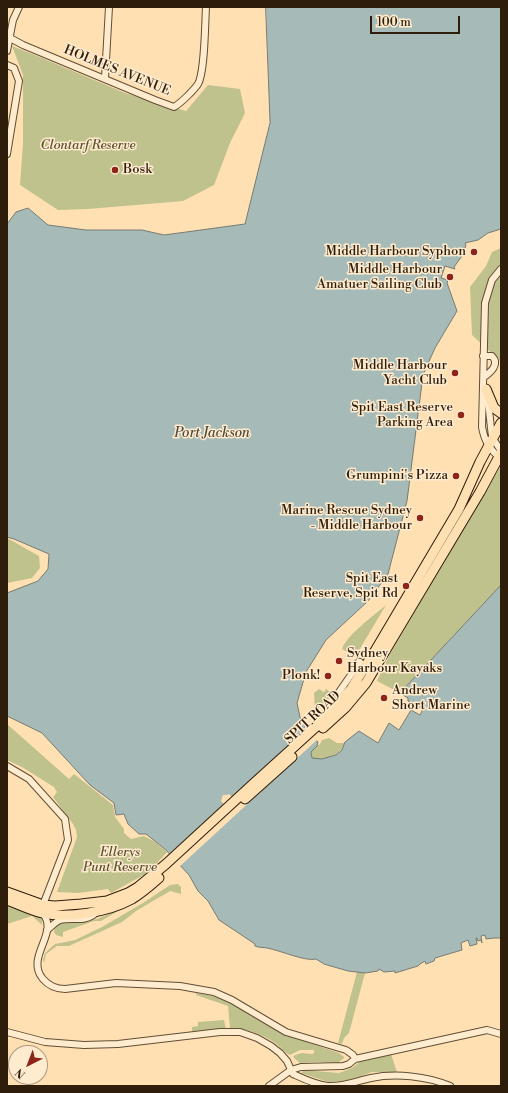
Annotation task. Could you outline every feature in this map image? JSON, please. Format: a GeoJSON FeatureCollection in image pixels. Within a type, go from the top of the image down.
{"type":"FeatureCollection","features":[{"type":"Feature","properties":{"kind":"highway"},"geometry":{"type":"LineString","coordinates":[[485,382],[494,408],[501,413]]}},
{"type":"Feature","properties":{"kind":"highway","name":"SPIT ROAD"},"geometry":{"type":"LineString","coordinates":[[318,729],[351,689],[375,651],[459,509],[488,445],[501,423]]}},
{"type":"Feature","properties":{"kind":"highway","name":"SPIT ROAD"},"geometry":{"type":"LineString","coordinates":[[42,909],[69,915],[98,911],[109,909],[127,902],[138,895],[252,784],[345,708],[366,683],[451,542],[500,454]]}},
{"type":"Feature","properties":{"kind":"highway"},"geometry":{"type":"LineString","coordinates":[[7,900],[42,909],[117,898],[138,887],[168,866]]}},
{"type":"Feature","properties":{"kind":"highway"},"geometry":{"type":"LineString","coordinates":[[7,892],[42,909]]}},
{"type":"Feature","properties":{"kind":"street"},"geometry":{"type":"LineString","coordinates":[[7,51],[13,20],[19,7]]}},
{"type":"Feature","properties":{"kind":"street"},"geometry":{"type":"LineString","coordinates":[[105,78],[109,7]]}},
{"type":"Feature","properties":{"kind":"street","name":"HOLMES AVENUE"},"geometry":{"type":"LineString","coordinates":[[10,38],[23,45],[155,100],[174,106],[179,104],[198,83],[202,72],[206,7]]}},
{"type":"Feature","properties":{"kind":"street"},"geometry":{"type":"LineString","coordinates":[[7,65],[14,68],[19,81],[7,154]]}},
{"type":"Feature","properties":{"kind":"street"},"geometry":{"type":"LineString","coordinates":[[500,454],[492,437],[485,382],[484,356],[485,303],[492,280],[501,269]]}},
{"type":"Feature","properties":{"kind":"street"},"geometry":{"type":"LineString","coordinates":[[484,356],[492,356],[495,358],[496,362],[485,382],[482,427],[483,435],[488,445],[500,454]]}},
{"type":"Feature","properties":{"kind":"street"},"geometry":{"type":"LineString","coordinates":[[337,695],[360,662]]}},
{"type":"Feature","properties":{"kind":"street"},"geometry":{"type":"LineString","coordinates":[[7,766],[29,779],[65,819],[68,840],[42,909],[47,920],[47,930],[37,965],[42,978],[53,987],[59,989],[116,983],[180,986],[214,992],[232,1000],[286,1032],[346,1050],[354,1057]]}},
{"type":"Feature","properties":{"kind":"street"},"geometry":{"type":"LineString","coordinates":[[47,930],[60,920],[79,920],[91,917],[98,911]]}},
{"type":"Feature","properties":{"kind":"street"},"geometry":{"type":"LineString","coordinates":[[269,1086],[291,1070],[306,1067],[343,1066],[349,1064],[354,1057],[487,1030],[501,1034]]}},
{"type":"Feature","properties":{"kind":"street"},"geometry":{"type":"LineString","coordinates":[[7,1032],[45,1042],[84,1045],[118,1044],[220,1032],[240,1032],[257,1038],[276,1049],[285,1057],[293,1074],[329,1086],[390,1076],[428,1079],[450,1086]]}},
{"type":"Feature","properties":{"kind":"green space","name":"Clontarf Reserve"},"geometry":{"type":"Polygon","coordinates":[[[12,46],[125,93],[186,111],[208,85],[240,89],[245,113],[230,143],[214,185],[183,201],[58,210],[20,185],[23,144],[23,75],[12,46]]]}},
{"type":"Feature","properties":{"kind":"green space"},"geometry":{"type":"Polygon","coordinates":[[[501,248],[501,362],[472,335],[470,287],[486,266],[492,252],[501,248]]]}},
{"type":"Feature","properties":{"kind":"green space"},"geometry":{"type":"Polygon","coordinates":[[[501,466],[501,585],[400,693],[377,681],[390,654],[501,466]]]}},
{"type":"Feature","properties":{"kind":"green space"},"geometry":{"type":"Polygon","coordinates":[[[7,538],[39,556],[40,568],[32,578],[7,583],[7,538]]]}},
{"type":"Feature","properties":{"kind":"green space"},"geometry":{"type":"Polygon","coordinates":[[[386,605],[355,657],[342,649],[355,632],[386,605]]]}},
{"type":"Feature","properties":{"kind":"green space"},"geometry":{"type":"Polygon","coordinates":[[[319,689],[324,692],[326,689],[334,694],[315,711],[314,693],[319,689]]]}},
{"type":"Feature","properties":{"kind":"green space","name":"Ellerys Punt Reserve"},"geometry":{"type":"Polygon","coordinates":[[[7,724],[69,779],[74,774],[113,805],[115,817],[124,829],[124,833],[131,839],[144,836],[155,842],[167,852],[149,872],[111,893],[108,889],[78,893],[57,892],[77,837],[76,830],[53,797],[57,792],[54,787],[22,767],[7,760],[7,724]]]}},
{"type":"Feature","properties":{"kind":"green space"},"geometry":{"type":"Polygon","coordinates":[[[329,738],[337,743],[345,743],[336,755],[328,759],[312,758],[311,752],[314,748],[320,744],[322,740],[329,738]]]}},
{"type":"Feature","properties":{"kind":"green space"},"geometry":{"type":"Polygon","coordinates":[[[178,884],[181,887],[181,894],[170,891],[136,911],[122,922],[69,946],[57,946],[46,954],[44,963],[43,960],[45,953],[55,944],[75,940],[102,927],[170,885],[178,884]]]}},
{"type":"Feature","properties":{"kind":"green space"},"geometry":{"type":"Polygon","coordinates":[[[137,900],[101,921],[94,921],[63,932],[63,937],[56,935],[54,932],[59,923],[97,919],[137,900]]]}},
{"type":"Feature","properties":{"kind":"green space"},"geometry":{"type":"Polygon","coordinates":[[[7,906],[39,916],[42,921],[42,925],[32,916],[7,924],[7,906]]]}},
{"type":"Feature","properties":{"kind":"green space"},"geometry":{"type":"Polygon","coordinates":[[[357,972],[365,973],[349,1033],[344,1038],[342,1044],[338,1043],[357,972]]]}},
{"type":"Feature","properties":{"kind":"green space"},"geometry":{"type":"Polygon","coordinates":[[[196,993],[213,996],[240,1006],[292,1037],[339,1053],[344,1058],[338,1063],[300,1063],[293,1057],[295,1055],[302,1053],[312,1054],[314,1053],[314,1050],[300,1050],[290,1055],[275,1043],[259,1034],[247,1030],[230,1028],[228,1006],[196,995],[196,993]]]}},
{"type":"Feature","properties":{"kind":"green space"},"geometry":{"type":"Polygon","coordinates":[[[224,1020],[226,1029],[192,1032],[192,1027],[198,1026],[198,1022],[224,1020]]]}},
{"type":"Feature","properties":{"kind":"green space"},"geometry":{"type":"Polygon","coordinates":[[[391,1054],[397,1072],[372,1072],[342,1081],[328,1082],[301,1073],[304,1070],[339,1073],[352,1068],[361,1061],[391,1054]]]}},
{"type":"Feature","properties":{"kind":"water","name":"Port Jackson"},"geometry":{"type":"Polygon","coordinates":[[[266,7],[501,7],[501,229],[488,233],[478,240],[465,243],[465,248],[462,248],[459,254],[462,256],[454,267],[455,269],[445,266],[441,278],[448,280],[447,283],[457,311],[435,348],[423,375],[407,501],[388,574],[368,601],[326,640],[306,672],[297,703],[305,730],[318,742],[317,746],[311,752],[312,758],[322,759],[336,755],[342,750],[345,742],[359,731],[378,743],[389,723],[399,730],[411,710],[420,715],[423,709],[408,701],[408,698],[400,693],[501,585],[501,938],[486,939],[485,935],[481,936],[482,943],[481,940],[478,941],[476,938],[477,944],[470,946],[468,940],[461,943],[462,950],[435,958],[434,961],[426,964],[425,961],[418,966],[395,973],[395,971],[384,972],[379,969],[378,971],[365,973],[348,971],[324,964],[316,959],[306,959],[272,949],[255,946],[255,944],[219,920],[208,901],[198,891],[189,875],[166,850],[146,834],[139,834],[128,824],[124,814],[116,815],[114,803],[90,785],[42,733],[7,716],[7,593],[38,581],[48,569],[49,554],[7,537],[7,224],[16,212],[28,208],[48,225],[86,230],[142,230],[164,235],[245,224],[270,123],[266,7]]]}},
{"type":"Feature","properties":{"kind":"pier"},"geometry":{"type":"Polygon","coordinates":[[[307,729],[318,739],[179,867],[168,855],[224,804],[221,801],[223,795],[229,794],[232,797],[307,729]]]}},
{"type":"Feature","properties":{"kind":"place","name":"Bosk"},"geometry":{"type":"Point","coordinates":[115,170]}},
{"type":"Feature","properties":{"kind":"place","name":"Middle Harbour Syphon"},"geometry":{"type":"Point","coordinates":[474,252]}},
{"type":"Feature","properties":{"kind":"place","name":"Middle Harbour Amatuer Sailing Club"},"geometry":{"type":"Point","coordinates":[450,277]}},
{"type":"Feature","properties":{"kind":"place","name":"Middle Harbour Yacht Club"},"geometry":{"type":"Point","coordinates":[455,373]}},
{"type":"Feature","properties":{"kind":"place","name":"Spit East Reserve Parking Area"},"geometry":{"type":"Point","coordinates":[461,415]}},
{"type":"Feature","properties":{"kind":"place","name":"Grumpini's Pizza"},"geometry":{"type":"Point","coordinates":[456,476]}},
{"type":"Feature","properties":{"kind":"place","name":"Marine Rescue Sydney - Middle Harbour"},"geometry":{"type":"Point","coordinates":[420,518]}},
{"type":"Feature","properties":{"kind":"place","name":"Spit East Reserve, Spit Rd"},"geometry":{"type":"Point","coordinates":[406,586]}},
{"type":"Feature","properties":{"kind":"place","name":"Sydney Harbour Kayaks"},"geometry":{"type":"Point","coordinates":[339,661]}},
{"type":"Feature","properties":{"kind":"place","name":"Plonk!"},"geometry":{"type":"Point","coordinates":[328,676]}},
{"type":"Feature","properties":{"kind":"place","name":"Andrew Short Marine"},"geometry":{"type":"Point","coordinates":[384,698]}}]}
